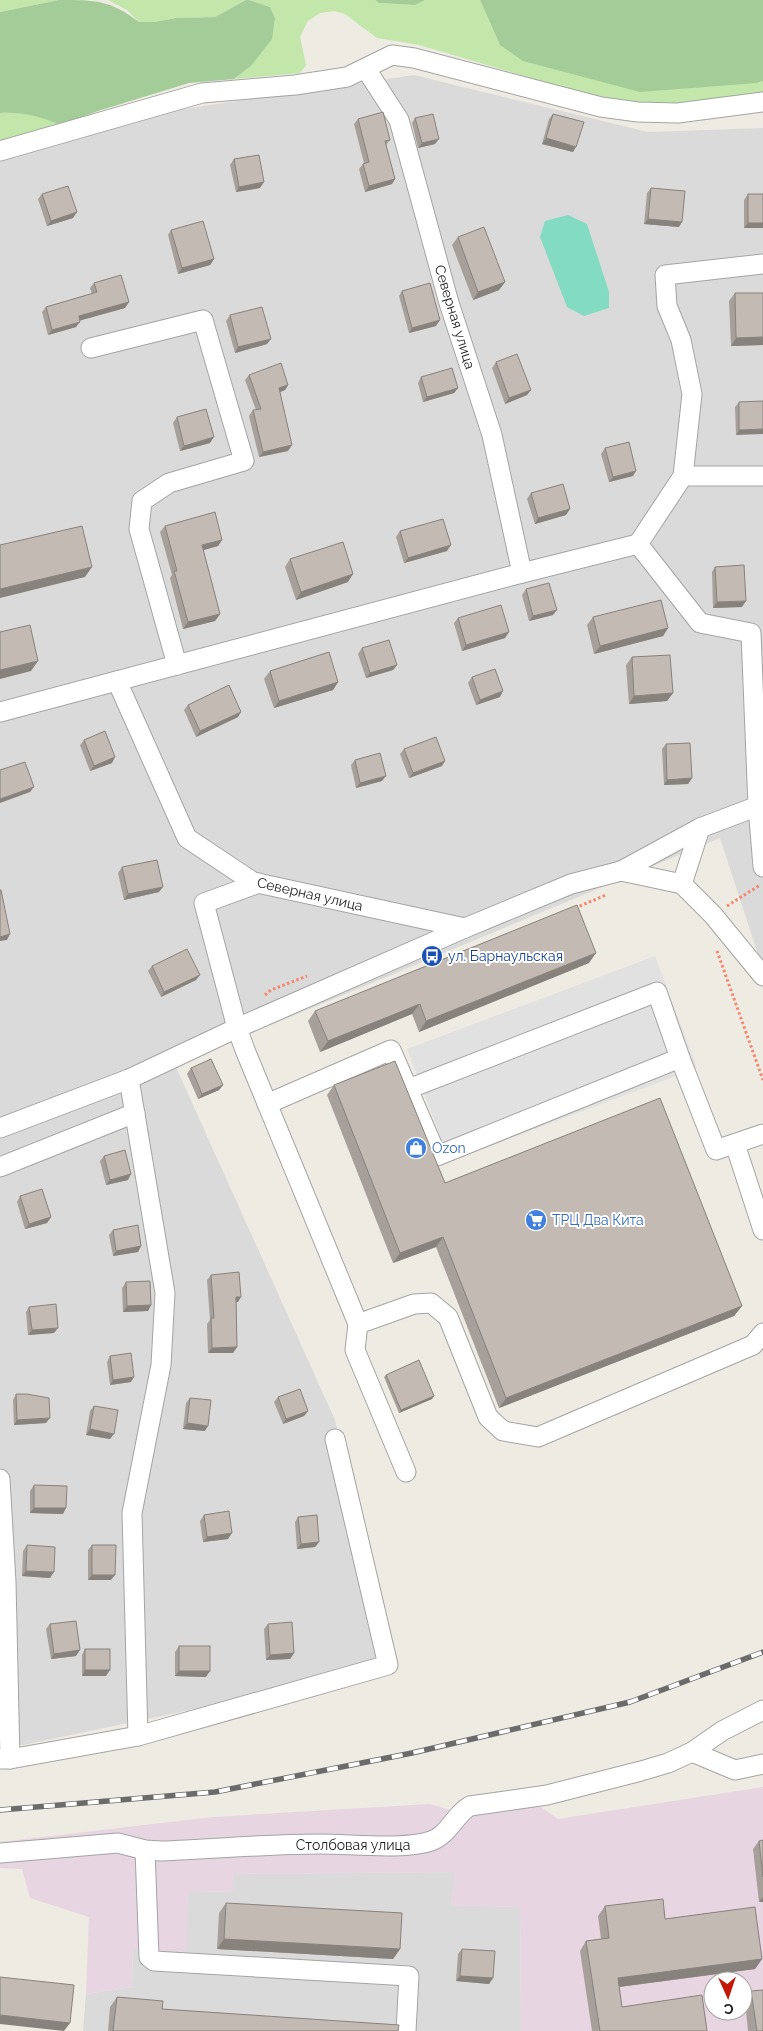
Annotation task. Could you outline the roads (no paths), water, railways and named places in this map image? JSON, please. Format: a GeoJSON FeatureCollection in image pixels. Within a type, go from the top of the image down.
{"type":"FeatureCollection","features":[{"type":"Feature","properties":{"kind":"street"},"geometry":{"type":"LineString","coordinates":[[0,151],[202,93],[295,85],[346,77],[392,55],[414,58],[601,107],[638,112],[678,113],[763,102]]}},
{"type":"Feature","properties":{"kind":"street","name":"Северная улица"},"geometry":{"type":"LineString","coordinates":[[366,69],[399,120],[449,303],[492,435],[522,573]]}},
{"type":"Feature","properties":{"kind":"street"},"geometry":{"type":"LineString","coordinates":[[0,712],[638,544],[683,476],[692,394],[681,340],[667,306],[665,275],[763,264]]}},
{"type":"Feature","properties":{"kind":"street"},"geometry":{"type":"LineString","coordinates":[[92,348],[203,320],[244,461],[169,484],[142,501],[139,529],[177,665]]}},
{"type":"Feature","properties":{"kind":"street"},"geometry":{"type":"LineString","coordinates":[[683,476],[763,476]]}},
{"type":"Feature","properties":{"kind":"street"},"geometry":{"type":"LineString","coordinates":[[638,544],[700,623],[757,632],[763,867]]}},
{"type":"Feature","properties":{"kind":"street","name":"Северная улица"},"geometry":{"type":"LineString","coordinates":[[117,681],[187,838],[253,882],[465,928]]}},
{"type":"Feature","properties":{"kind":"street"},"geometry":{"type":"LineString","coordinates":[[0,1128],[129,1079],[237,1028],[465,928],[571,884],[622,871],[700,828],[760,806]]}},
{"type":"Feature","properties":{"kind":"street"},"geometry":{"type":"LineString","coordinates":[[682,884],[700,828]]}},
{"type":"Feature","properties":{"kind":"street"},"geometry":{"type":"LineString","coordinates":[[622,871],[682,884],[713,915],[763,976]]}},
{"type":"Feature","properties":{"kind":"street"},"geometry":{"type":"LineString","coordinates":[[258,883],[204,903],[237,1028],[358,1324],[355,1350],[406,1472]]}},
{"type":"Feature","properties":{"kind":"street"},"geometry":{"type":"LineString","coordinates":[[408,1089],[657,992],[680,1058],[716,1150],[763,1134]]}},
{"type":"Feature","properties":{"kind":"street"},"geometry":{"type":"LineString","coordinates":[[267,1104],[391,1050],[437,1156],[680,1058]]}},
{"type":"Feature","properties":{"kind":"street"},"geometry":{"type":"LineString","coordinates":[[129,1079],[166,1293],[161,1365],[132,1513],[138,1736]]}},
{"type":"Feature","properties":{"kind":"street"},"geometry":{"type":"LineString","coordinates":[[0,1167],[135,1113]]}},
{"type":"Feature","properties":{"kind":"street"},"geometry":{"type":"LineString","coordinates":[[735,1144],[763,1230]]}},
{"type":"Feature","properties":{"kind":"street"},"geometry":{"type":"LineString","coordinates":[[358,1324],[414,1304],[430,1303],[448,1317],[488,1417],[503,1431],[538,1437],[753,1346],[763,1334]]}},
{"type":"Feature","properties":{"kind":"street"},"geometry":{"type":"LineString","coordinates":[[0,1479],[6,1582],[5,1759],[138,1736],[388,1665],[335,1439]]}},
{"type":"Feature","properties":{"kind":"street","name":"Столбовая улица"},"geometry":{"type":"LineString","coordinates":[[0,1853],[118,1843],[145,1850],[319,1844],[415,1845],[432,1841],[441,1836],[463,1810],[470,1806],[546,1795],[668,1763],[692,1752],[722,1731],[763,1710]]}},
{"type":"Feature","properties":{"kind":"street"},"geometry":{"type":"LineString","coordinates":[[692,1752],[735,1770],[763,1764]]}},
{"type":"Feature","properties":{"kind":"street"},"geometry":{"type":"LineString","coordinates":[[145,1850],[149,1957],[154,1961],[409,1976],[406,2031]]}},
{"type":"Feature","properties":{"kind":"railway"},"geometry":{"type":"LineString","coordinates":[[0,1810],[215,1792],[412,1753],[630,1702],[763,1652]]}},
{"type":"Feature","properties":{"kind":"place","name":"ул. Барнаульская"},"geometry":{"type":"Point","coordinates":[432,956]}},
{"type":"Feature","properties":{"kind":"place","name":"Ozon"},"geometry":{"type":"Point","coordinates":[416,1148]}},
{"type":"Feature","properties":{"kind":"place","name":"ТРЦ Два Кита"},"geometry":{"type":"Point","coordinates":[536,1220]}}]}
